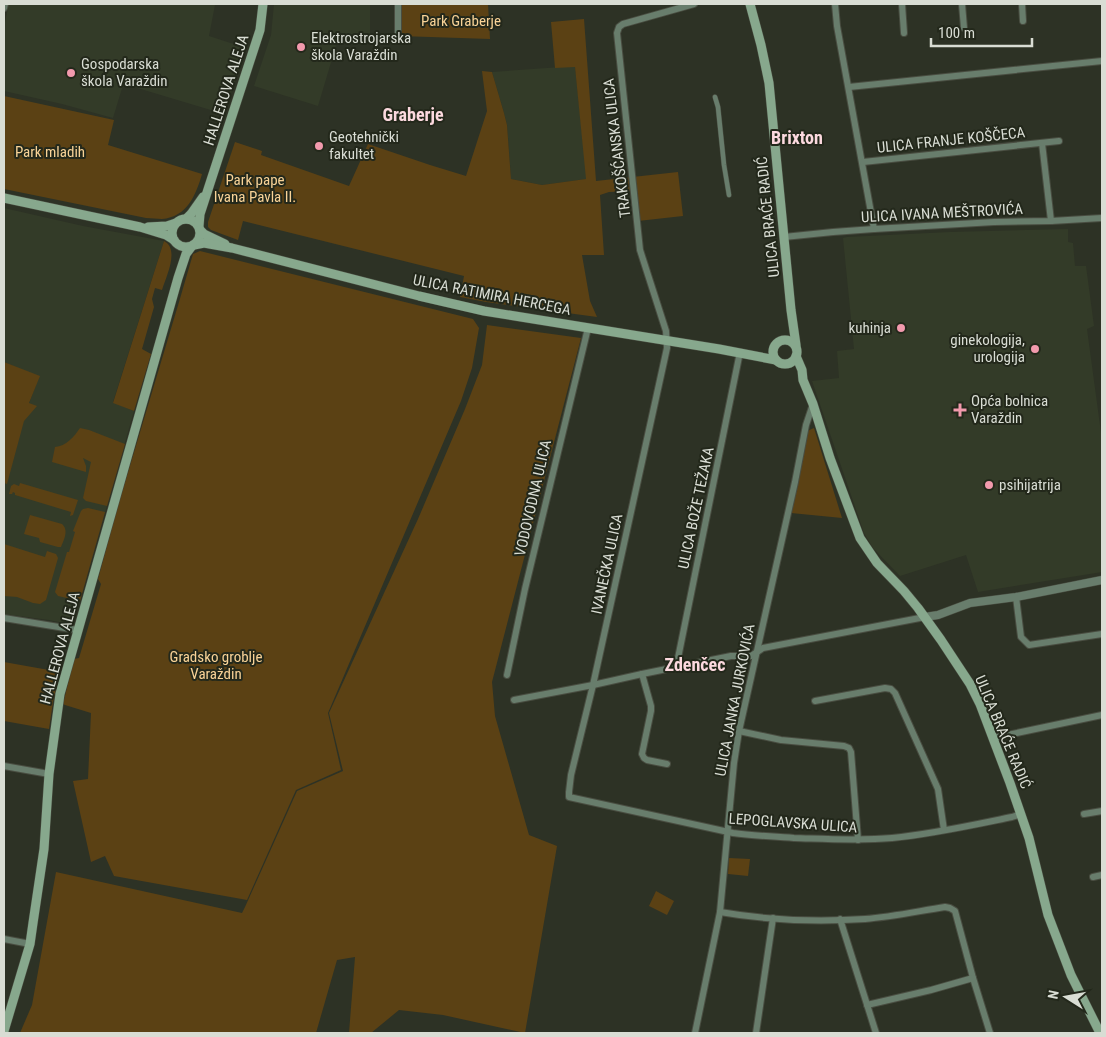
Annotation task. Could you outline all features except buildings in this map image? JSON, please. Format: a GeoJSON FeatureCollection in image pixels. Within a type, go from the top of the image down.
{"type":"FeatureCollection","features":[{"type":"Feature","properties":{"kind":"main road","name":"HALLEROVA ALEJA"},"geometry":{"type":"LineString","coordinates":[[199,228],[200,214],[260,30],[263,4]]}},
{"type":"Feature","properties":{"kind":"main road","name":"ULICA BRAĆE RADIĆ"},"geometry":{"type":"LineString","coordinates":[[750,4],[769,83],[796,345]]}},
{"type":"Feature","properties":{"kind":"main road","name":"HALLEROVA ALEJA"},"geometry":{"type":"LineString","coordinates":[[186,219],[194,211],[210,184]]}},
{"type":"Feature","properties":{"kind":"main road"},"geometry":{"type":"LineString","coordinates":[[4,198],[140,227],[166,235],[184,247],[193,245],[199,238],[199,228],[193,221],[186,219],[168,226],[140,227]]}},
{"type":"Feature","properties":{"kind":"main road"},"geometry":{"type":"LineString","coordinates":[[175,241],[172,231],[176,224]]}},
{"type":"Feature","properties":{"kind":"main road","name":"ULICA RATIMIRA HERCEGA"},"geometry":{"type":"LineString","coordinates":[[199,228],[207,235],[232,248]]}},
{"type":"Feature","properties":{"kind":"main road","name":"HALLEROVA ALEJA"},"geometry":{"type":"LineString","coordinates":[[175,241],[179,254],[178,278]]}},
{"type":"Feature","properties":{"kind":"main road","name":"ULICA RATIMIRA HERCEGA"},"geometry":{"type":"LineString","coordinates":[[193,245],[205,243],[232,248],[475,309],[745,353],[776,360]]}},
{"type":"Feature","properties":{"kind":"main road","name":"HALLEROVA ALEJA"},"geometry":{"type":"LineString","coordinates":[[4,1032],[7,1008],[30,944],[44,849],[50,774],[60,694],[178,278],[186,254],[193,245]]}},
{"type":"Feature","properties":{"kind":"main road","name":"ULICA BRAĆE RADIĆ"},"geometry":{"type":"LineString","coordinates":[[777,342],[785,336],[791,310]]}},
{"type":"Feature","properties":{"kind":"main road"},"geometry":{"type":"LineString","coordinates":[[790,340],[796,345],[796,356],[792,362],[785,364],[776,360],[773,350],[777,342],[790,340]]}},
{"type":"Feature","properties":{"kind":"main road","name":"ULICA RATIMIRA HERCEGA"},"geometry":{"type":"LineString","coordinates":[[745,353],[769,348],[777,342]]}},
{"type":"Feature","properties":{"kind":"main road","name":"ULICA BRAĆE RADIĆ"},"geometry":{"type":"LineString","coordinates":[[796,356],[833,467],[860,538],[877,563],[904,591],[925,617],[954,658],[980,704],[1029,838],[1048,915],[1072,975],[1100,1033]]}},
{"type":"Feature","properties":{"kind":"main road","name":"ULICA BRAĆE RADIĆ"},"geometry":{"type":"LineString","coordinates":[[785,364],[803,380]]}},
{"type":"Feature","properties":{"kind":"street"},"geometry":{"type":"LineString","coordinates":[[4,8],[5,4]]}},
{"type":"Feature","properties":{"kind":"street"},"geometry":{"type":"LineString","coordinates":[[398,4],[398,40]]}},
{"type":"Feature","properties":{"kind":"street","name":"TRAKOŠĆANSKA ULICA"},"geometry":{"type":"LineString","coordinates":[[668,341],[640,250],[617,34],[619,27],[623,24],[694,4]]}},
{"type":"Feature","properties":{"kind":"street"},"geometry":{"type":"LineString","coordinates":[[835,4],[837,26],[874,229]]}},
{"type":"Feature","properties":{"kind":"street"},"geometry":{"type":"LineString","coordinates":[[902,4],[904,33]]}},
{"type":"Feature","properties":{"kind":"street"},"geometry":{"type":"LineString","coordinates":[[962,4],[964,28]]}},
{"type":"Feature","properties":{"kind":"street"},"geometry":{"type":"LineString","coordinates":[[1022,4],[1023,21]]}},
{"type":"Feature","properties":{"kind":"street"},"geometry":{"type":"LineString","coordinates":[[849,87],[1102,60]]}},
{"type":"Feature","properties":{"kind":"street"},"geometry":{"type":"LineString","coordinates":[[715,97],[718,107],[729,195]]}},
{"type":"Feature","properties":{"kind":"street","name":"ULICA FRANJE KOŠČECA"},"geometry":{"type":"LineString","coordinates":[[862,162],[1059,141]]}},
{"type":"Feature","properties":{"kind":"street","name":"ULICA FRANJE KOŠČECA"},"geometry":{"type":"LineString","coordinates":[[1042,143],[1051,221]]}},
{"type":"Feature","properties":{"kind":"street","name":"ULICA IVANA MEŠTROVIĆA"},"geometry":{"type":"LineString","coordinates":[[784,237],[874,229],[1102,218]]}},
{"type":"Feature","properties":{"kind":"street","name":"VODOVODNA ULICA"},"geometry":{"type":"LineString","coordinates":[[508,674],[529,570],[588,328]]}},
{"type":"Feature","properties":{"kind":"street","name":"IVANEČKA ULICA"},"geometry":{"type":"LineString","coordinates":[[569,792],[571,776],[652,421],[668,341]]}},
{"type":"Feature","properties":{"kind":"street","name":"ULICA BOŽE TEŽAKA"},"geometry":{"type":"LineString","coordinates":[[676,668],[745,353]]}},
{"type":"Feature","properties":{"kind":"street","name":"ULICA JANKA JURKOVIĆA"},"geometry":{"type":"LineString","coordinates":[[695,1033],[720,912],[734,763],[739,731],[806,425],[813,404]]}},
{"type":"Feature","properties":{"kind":"street"},"geometry":{"type":"LineString","coordinates":[[514,700],[731,656],[751,656],[763,648],[938,615],[970,604],[1102,580]]}},
{"type":"Feature","properties":{"kind":"street"},"geometry":{"type":"LineString","coordinates":[[1016,597],[1021,638],[1029,645],[1102,634]]}},
{"type":"Feature","properties":{"kind":"street"},"geometry":{"type":"LineString","coordinates":[[4,618],[77,630]]}},
{"type":"Feature","properties":{"kind":"street"},"geometry":{"type":"LineString","coordinates":[[642,674],[651,706],[642,754],[647,760],[667,764]]}},
{"type":"Feature","properties":{"kind":"street"},"geometry":{"type":"LineString","coordinates":[[815,701],[885,688],[891,689],[895,693],[938,789],[944,830]]}},
{"type":"Feature","properties":{"kind":"street"},"geometry":{"type":"LineString","coordinates":[[993,738],[1102,715]]}},
{"type":"Feature","properties":{"kind":"street"},"geometry":{"type":"LineString","coordinates":[[739,731],[781,740],[849,748],[851,752],[858,840]]}},
{"type":"Feature","properties":{"kind":"street"},"geometry":{"type":"LineString","coordinates":[[4,766],[50,774]]}},
{"type":"Feature","properties":{"kind":"street","name":"LEPOGLAVSKA ULICA"},"geometry":{"type":"LineString","coordinates":[[569,792],[569,797],[575,799],[744,835],[858,840],[893,838],[944,830],[1021,814]]}},
{"type":"Feature","properties":{"kind":"street"},"geometry":{"type":"LineString","coordinates":[[1084,814],[1102,812]]}},
{"type":"Feature","properties":{"kind":"street"},"geometry":{"type":"LineString","coordinates":[[1093,877],[1102,875]]}},
{"type":"Feature","properties":{"kind":"street"},"geometry":{"type":"LineString","coordinates":[[720,912],[773,918],[865,919],[945,907],[950,908],[955,911],[990,1033]]}},
{"type":"Feature","properties":{"kind":"street"},"geometry":{"type":"LineString","coordinates":[[756,1033],[773,918]]}},
{"type":"Feature","properties":{"kind":"street"},"geometry":{"type":"LineString","coordinates":[[840,919],[876,1033]]}},
{"type":"Feature","properties":{"kind":"street"},"geometry":{"type":"LineString","coordinates":[[4,939],[30,944]]}},
{"type":"Feature","properties":{"kind":"street"},"geometry":{"type":"LineString","coordinates":[[867,1005],[973,978]]}},
{"type":"Feature","properties":{"kind":"shaded area","name":"Gospodarska škola Varaždin"},"geometry":{"type":"Polygon","coordinates":[[[9,4],[215,5],[209,36],[246,48],[224,114],[123,85],[113,118],[4,91],[4,26],[9,4]]]}},
{"type":"Feature","properties":{"kind":"shaded area","name":"Elektrostrojarska škola Varaždin"},"geometry":{"type":"Polygon","coordinates":[[[274,4],[370,4],[370,37],[338,39],[318,106],[254,86],[271,35],[274,4]]]}},
{"type":"Feature","properties":{"kind":"shaded area"},"geometry":{"type":"Polygon","coordinates":[[[575,66],[587,179],[542,185],[511,179],[507,125],[492,72],[575,66]]]}},
{"type":"Feature","properties":{"kind":"shaded area"},"geometry":{"type":"Polygon","coordinates":[[[4,208],[83,226],[164,241],[113,402],[134,411],[73,625],[4,614],[4,469],[39,377],[4,362],[4,208]]]}},
{"type":"Feature","properties":{"kind":"shaded area","name":"Opća bolnica Varaždin"},"geometry":{"type":"Polygon","coordinates":[[[1068,229],[1068,242],[1073,243],[1075,266],[1086,266],[1094,326],[1087,329],[1102,440],[1102,572],[978,592],[966,555],[900,576],[873,548],[864,533],[812,381],[839,378],[837,351],[854,349],[843,238],[950,232],[1068,229]]]}},
{"type":"Feature","properties":{"kind":"green space","name":"Park Graberje"},"geometry":{"type":"Polygon","coordinates":[[[400,4],[488,4],[490,39],[400,36],[400,4]]]}},
{"type":"Feature","properties":{"kind":"green space","name":"Park pape Ivana Pavla II."},"geometry":{"type":"Polygon","coordinates":[[[584,19],[596,181],[678,172],[683,216],[638,221],[634,191],[609,192],[600,195],[604,255],[582,255],[590,301],[597,317],[460,297],[464,276],[243,221],[238,240],[211,230],[208,227],[208,222],[235,142],[262,151],[261,155],[349,186],[368,144],[466,176],[487,111],[482,71],[492,72],[504,113],[507,125],[511,179],[542,185],[586,179],[575,67],[555,68],[551,22],[584,19]]]}},
{"type":"Feature","properties":{"kind":"green space","name":"Park mladih"},"geometry":{"type":"Polygon","coordinates":[[[4,96],[114,120],[108,145],[202,174],[197,190],[189,204],[178,214],[160,219],[146,218],[4,189],[4,96]]]}},
{"type":"Feature","properties":{"kind":"green space"},"geometry":{"type":"Polygon","coordinates":[[[164,241],[171,250],[169,271],[162,290],[155,288],[152,299],[154,307],[142,349],[151,354],[134,411],[113,403],[164,241]]]}},
{"type":"Feature","properties":{"kind":"green space","name":"Gradsko groblje Varaždin"},"geometry":{"type":"Polygon","coordinates":[[[200,251],[473,319],[479,328],[472,368],[461,401],[328,713],[341,770],[296,790],[247,900],[114,876],[105,856],[91,862],[73,781],[88,779],[91,713],[63,704],[74,659],[79,658],[101,584],[98,579],[117,509],[193,254],[200,251]]]}},
{"type":"Feature","properties":{"kind":"green space"},"geometry":{"type":"Polygon","coordinates":[[[487,325],[581,338],[492,682],[495,716],[529,835],[557,846],[525,1033],[443,1015],[399,1010],[371,1033],[349,1033],[355,957],[337,960],[316,1033],[20,1033],[32,1005],[56,872],[242,913],[297,791],[343,771],[329,713],[418,519],[465,409],[482,365],[487,325]]]}},
{"type":"Feature","properties":{"kind":"green space"},"geometry":{"type":"Polygon","coordinates":[[[4,362],[40,376],[29,403],[37,406],[24,421],[7,484],[4,483],[4,362]]]}},
{"type":"Feature","properties":{"kind":"green space"},"geometry":{"type":"Polygon","coordinates":[[[80,428],[125,444],[107,506],[86,501],[83,498],[91,462],[83,458],[86,472],[52,462],[55,447],[69,441],[80,428]]]}},
{"type":"Feature","properties":{"kind":"green space"},"geometry":{"type":"Polygon","coordinates":[[[814,428],[842,518],[791,513],[807,431],[814,428]]]}},
{"type":"Feature","properties":{"kind":"green space"},"geometry":{"type":"Polygon","coordinates":[[[20,483],[78,500],[73,515],[70,516],[71,512],[15,495],[13,492],[9,494],[11,486],[14,484],[19,486],[20,483]]]}},
{"type":"Feature","properties":{"kind":"green space"},"geometry":{"type":"Polygon","coordinates":[[[88,508],[105,512],[80,601],[58,596],[55,592],[75,532],[73,531],[81,511],[88,508]]]}},
{"type":"Feature","properties":{"kind":"green space"},"geometry":{"type":"Polygon","coordinates":[[[30,515],[64,526],[66,532],[61,547],[40,542],[39,538],[24,534],[30,515]]]}},
{"type":"Feature","properties":{"kind":"green space"},"geometry":{"type":"Polygon","coordinates":[[[4,544],[45,557],[47,551],[56,554],[58,558],[46,600],[40,604],[17,597],[4,596],[4,544]]]}},
{"type":"Feature","properties":{"kind":"green space"},"geometry":{"type":"Polygon","coordinates":[[[4,662],[60,672],[49,729],[4,721],[4,662]]]}},
{"type":"Feature","properties":{"kind":"green space"},"geometry":{"type":"Polygon","coordinates":[[[729,858],[750,859],[748,876],[728,874],[729,858]]]}},
{"type":"Feature","properties":{"kind":"green space"},"geometry":{"type":"Polygon","coordinates":[[[656,891],[674,901],[667,915],[649,906],[656,891]]]}},
{"type":"Feature","properties":{"kind":"place","name":"Elektrostrojarska škola Varaždin"},"geometry":{"type":"Point","coordinates":[301,47]}},
{"type":"Feature","properties":{"kind":"place","name":"Gospodarska škola Varaždin"},"geometry":{"type":"Point","coordinates":[71,73]}},
{"type":"Feature","properties":{"kind":"place","name":"Geotehnički fakultet"},"geometry":{"type":"Point","coordinates":[319,146]}},
{"type":"Feature","properties":{"kind":"place","name":"kuhinja"},"geometry":{"type":"Point","coordinates":[901,328]}},
{"type":"Feature","properties":{"kind":"place","name":"ginekologija, urologija"},"geometry":{"type":"Point","coordinates":[1035,349]}},
{"type":"Feature","properties":{"kind":"place","name":"Opća bolnica Varaždin"},"geometry":{"type":"Point","coordinates":[960,410]}},
{"type":"Feature","properties":{"kind":"place","name":"psihijatrija"},"geometry":{"type":"Point","coordinates":[989,485]}},
{"type":"Feature","properties":{"kind":"district","name":"Graberje"},"geometry":{"type":"Point","coordinates":[413,114]}},
{"type":"Feature","properties":{"kind":"district","name":"Brixton"},"geometry":{"type":"Point","coordinates":[797,137]}},
{"type":"Feature","properties":{"kind":"district","name":"Zdenčec"},"geometry":{"type":"Point","coordinates":[695,664]}}]}
